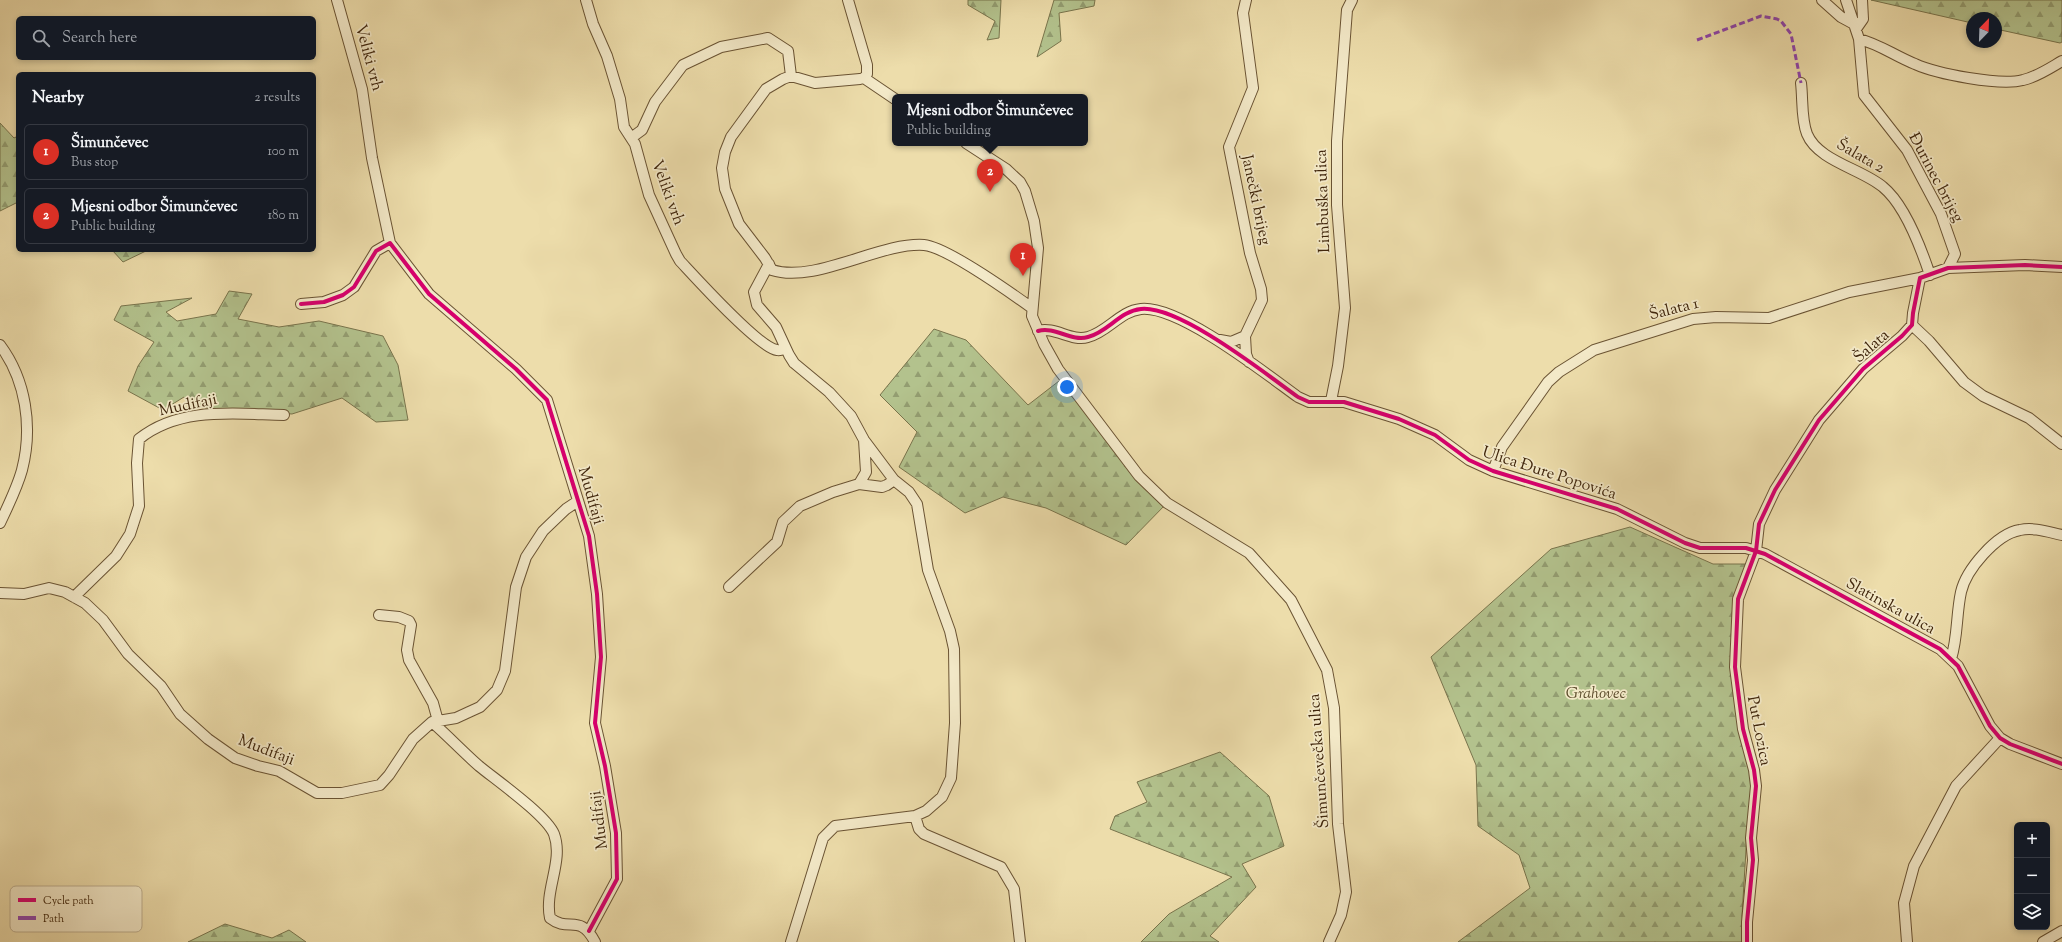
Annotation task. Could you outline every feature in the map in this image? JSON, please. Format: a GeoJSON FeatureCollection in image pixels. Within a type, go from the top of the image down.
{"type":"FeatureCollection","features":[{"type":"Feature","properties":{"kind":"street","name":"Veliki vrh"},"geometry":{"type":"LineString","coordinates":[[337,0],[362,89],[372,158],[390,243]]}},
{"type":"Feature","properties":{"kind":"street","name":"Veliki vrh"},"geometry":{"type":"LineString","coordinates":[[586,0],[593,24],[607,56],[618,92],[624,127],[631,138],[649,195],[663,229],[680,261],[735,318],[769,346],[776,350],[786,349]]}},
{"type":"Feature","properties":{"kind":"street"},"geometry":{"type":"LineString","coordinates":[[848,0],[867,65],[867,74],[864,78]]}},
{"type":"Feature","properties":{"kind":"street","name":"Janečki brijeg"},"geometry":{"type":"LineString","coordinates":[[1245,336],[1262,300],[1261,289],[1250,254],[1229,147],[1253,88],[1243,13],[1246,0]]}},
{"type":"Feature","properties":{"kind":"street","name":"Limbuška ulica"},"geometry":{"type":"LineString","coordinates":[[1331,401],[1338,366],[1345,308],[1337,205],[1337,141],[1347,10],[1352,0]]}},
{"type":"Feature","properties":{"kind":"street"},"geometry":{"type":"LineString","coordinates":[[1822,0],[1840,17],[1855,27],[1863,19],[1862,0]]}},
{"type":"Feature","properties":{"kind":"street","name":"Đurinec brijeg"},"geometry":{"type":"LineString","coordinates":[[1846,0],[1859,39],[1864,95],[1907,150],[1941,214],[1955,254],[1948,268]]}},
{"type":"Feature","properties":{"kind":"street"},"geometry":{"type":"LineString","coordinates":[[631,138],[642,130],[655,102],[683,65],[722,47],[768,38],[788,51],[791,76]]}},
{"type":"Feature","properties":{"kind":"street"},"geometry":{"type":"LineString","coordinates":[[1859,39],[1879,45],[1903,59],[1929,69],[1998,80],[2026,80],[2062,61]]}},
{"type":"Feature","properties":{"kind":"street"},"geometry":{"type":"LineString","coordinates":[[892,97],[864,78],[815,83],[791,76],[783,78],[766,89],[731,137],[725,152],[722,168],[725,189],[740,224],[772,270],[782,273],[808,270],[898,248],[925,245],[954,258],[997,283],[1032,308]]}},
{"type":"Feature","properties":{"kind":"street","name":"Šalata 2"},"geometry":{"type":"LineString","coordinates":[[1801,83],[1806,129],[1810,140],[1818,149],[1829,157],[1872,179],[1888,192],[1902,210],[1925,261],[1925,277]]}},
{"type":"Feature","properties":{"kind":"street","name":"Šimunčevečka ulica"},"geometry":{"type":"LineString","coordinates":[[971,146],[1006,169],[1020,182],[1025,191],[1034,221],[1038,248],[1032,316],[1038,331],[1058,369],[1139,476],[1167,503],[1249,553],[1291,600],[1327,670],[1334,708],[1338,824],[1346,892],[1341,915],[1329,942]]}},
{"type":"Feature","properties":{"kind":"street"},"geometry":{"type":"LineString","coordinates":[[301,304],[324,302],[343,295],[354,287],[376,251],[390,243]]}},
{"type":"Feature","properties":{"kind":"street","name":"Mudifaji"},"geometry":{"type":"LineString","coordinates":[[390,243],[429,294],[516,369],[548,400],[589,536],[597,594],[601,657],[595,724],[605,766],[616,833],[617,879],[589,931]]}},
{"type":"Feature","properties":{"kind":"street"},"geometry":{"type":"LineString","coordinates":[[769,264],[754,292],[757,305],[776,327],[791,359],[802,371],[829,392],[851,416],[864,440],[894,480],[909,492],[917,504],[928,570],[950,631],[954,649],[955,723],[951,778],[942,797],[926,811],[915,816],[835,826],[823,838],[792,942]]}},
{"type":"Feature","properties":{"kind":"street"},"geometry":{"type":"LineString","coordinates":[[1925,277],[1948,268],[2025,265],[2062,267]]}},
{"type":"Feature","properties":{"kind":"street","name":"Šalata"},"geometry":{"type":"LineString","coordinates":[[1756,551],[1759,524],[1776,490],[1819,420],[1863,369],[1902,336],[1912,325],[1912,313],[1925,277]]}},
{"type":"Feature","properties":{"kind":"street","name":"Šalata 1"},"geometry":{"type":"LineString","coordinates":[[1493,471],[1502,447],[1548,382],[1559,372],[1594,350],[1693,318],[1769,318],[1849,292],[1925,277]]}},
{"type":"Feature","properties":{"kind":"street","name":"Ulica Đure Popovića"},"geometry":{"type":"LineString","coordinates":[[1038,331],[1050,330],[1069,337],[1088,337],[1098,333],[1127,313],[1142,309],[1158,311],[1219,340],[1298,397],[1309,402],[1344,402],[1399,419],[1435,435],[1469,460],[1493,471],[1617,509],[1685,543],[1700,548],[1746,548],[1756,551]]}},
{"type":"Feature","properties":{"kind":"street"},"geometry":{"type":"LineString","coordinates":[[1912,325],[1929,341],[1969,387],[1983,396],[2029,418],[2062,444]]}},
{"type":"Feature","properties":{"kind":"street"},"geometry":{"type":"LineString","coordinates":[[1219,340],[1232,342],[1245,336],[1246,354],[1249,362]]}},
{"type":"Feature","properties":{"kind":"street"},"geometry":{"type":"LineString","coordinates":[[0,345],[9,356],[24,395],[28,415],[22,470],[0,524]]}},
{"type":"Feature","properties":{"kind":"street","name":"Mudifaji"},"geometry":{"type":"LineString","coordinates":[[74,597],[116,556],[130,534],[139,506],[137,463],[139,439],[151,429],[206,414],[238,412],[284,415]]}},
{"type":"Feature","properties":{"kind":"street"},"geometry":{"type":"LineString","coordinates":[[859,484],[866,472],[864,440]]}},
{"type":"Feature","properties":{"kind":"street"},"geometry":{"type":"LineString","coordinates":[[728,587],[776,542],[783,522],[800,506],[833,492],[859,484],[882,486],[887,485],[894,480]]}},
{"type":"Feature","properties":{"kind":"street","name":"Mudifaji"},"geometry":{"type":"LineString","coordinates":[[0,593],[24,594],[49,588],[65,592],[85,603],[103,620],[128,654],[160,686],[180,714],[208,739],[235,758],[279,771],[317,793],[342,793],[380,785],[389,775],[413,739],[435,721],[456,718],[469,712],[480,706],[497,690],[506,671],[516,587],[526,557],[543,531],[566,509],[578,501]]}},
{"type":"Feature","properties":{"kind":"street","name":"Slatinska ulica"},"geometry":{"type":"LineString","coordinates":[[1951,659],[1956,643],[1961,591],[1972,569],[1990,547],[2000,538],[2018,530],[2038,529],[2062,535]]}},
{"type":"Feature","properties":{"kind":"street","name":"Slatinska ulica"},"geometry":{"type":"LineString","coordinates":[[1756,551],[1814,579],[1940,650],[1958,666],[1990,726],[2000,738],[2010,744],[2062,764]]}},
{"type":"Feature","properties":{"kind":"street","name":"Put Lozica"},"geometry":{"type":"LineString","coordinates":[[1747,942],[1747,922],[1753,860],[1751,838],[1756,786],[1754,770],[1743,729],[1735,661],[1738,599],[1756,551]]}},
{"type":"Feature","properties":{"kind":"street"},"geometry":{"type":"LineString","coordinates":[[379,615],[399,617],[409,621],[411,625],[408,650],[409,660],[433,703],[435,721],[478,765],[535,812],[554,833],[557,853],[547,905],[550,918],[558,925],[578,925],[589,931],[595,942]]}},
{"type":"Feature","properties":{"kind":"street"},"geometry":{"type":"LineString","coordinates":[[1907,942],[1904,903],[1914,866],[1956,786],[2000,738]]}},
{"type":"Feature","properties":{"kind":"street"},"geometry":{"type":"LineString","coordinates":[[915,816],[919,829],[924,834],[1001,867],[1014,889],[1020,942]]}},
{"type":"Feature","properties":{"kind":"street"},"geometry":{"type":"LineString","coordinates":[[2043,942],[2062,931]]}},
{"type":"Feature","properties":{"kind":"green space"},"geometry":{"type":"Polygon","coordinates":[[[968,0],[1001,0],[999,38],[987,40],[995,21],[968,5],[968,0]]]}},
{"type":"Feature","properties":{"kind":"green space"},"geometry":{"type":"Polygon","coordinates":[[[1054,0],[1095,0],[1094,6],[1059,13],[1061,41],[1037,57],[1054,0]]]}},
{"type":"Feature","properties":{"kind":"green space"},"geometry":{"type":"Polygon","coordinates":[[[1871,0],[2062,0],[2062,42],[2060,43],[2002,30],[2002,12],[1966,12],[1966,22],[1871,0]]]}},
{"type":"Feature","properties":{"kind":"green space"},"geometry":{"type":"Polygon","coordinates":[[[0,123],[14,138],[16,137],[16,203],[0,211],[0,123]]]}},
{"type":"Feature","properties":{"kind":"green space"},"geometry":{"type":"Polygon","coordinates":[[[114,252],[144,252],[123,262],[114,252]]]}},
{"type":"Feature","properties":{"kind":"green space"},"geometry":{"type":"Polygon","coordinates":[[[229,291],[252,294],[238,319],[279,327],[319,321],[383,336],[398,365],[408,420],[376,422],[342,398],[292,414],[194,407],[184,397],[163,410],[128,391],[138,366],[154,342],[114,320],[121,306],[192,298],[166,312],[177,321],[216,314],[229,291]]]}},
{"type":"Feature","properties":{"kind":"green space"},"geometry":{"type":"Polygon","coordinates":[[[934,329],[966,340],[1028,405],[1059,381],[1167,503],[1126,545],[1046,508],[1003,497],[965,513],[899,467],[917,432],[880,395],[934,329]]]}},
{"type":"Feature","properties":{"kind":"green space","name":"Grahovec"},"geometry":{"type":"Polygon","coordinates":[[[1630,527],[1713,564],[1748,564],[1733,607],[1753,799],[1747,833],[1742,916],[1745,934],[1744,942],[1458,942],[1530,888],[1519,855],[1478,826],[1476,765],[1431,657],[1551,549],[1630,527]]]}},
{"type":"Feature","properties":{"kind":"green space"},"geometry":{"type":"Polygon","coordinates":[[[1220,752],[1269,796],[1284,846],[1242,864],[1256,887],[1210,936],[1219,942],[1141,942],[1169,914],[1232,877],[1110,829],[1115,816],[1147,802],[1137,782],[1220,752]]]}},
{"type":"Feature","properties":{"kind":"green space"},"geometry":{"type":"Polygon","coordinates":[[[225,924],[272,938],[289,930],[306,942],[188,942],[225,924]]]}},
{"type":"Feature","properties":{"kind":"marked path"},"geometry":{"type":"LineString","coordinates":[[1697,40],[1761,16],[1777,19],[1781,21],[1791,34],[1801,83]]}},
{"type":"Feature","properties":{"kind":"cycle path"},"geometry":{"type":"LineString","coordinates":[[301,304],[324,302],[343,295],[354,287],[376,251],[390,243],[429,294],[516,369],[547,400],[589,536],[597,594],[601,657],[595,723],[605,766],[616,833],[617,879],[589,931]]}},
{"type":"Feature","properties":{"kind":"cycle path"},"geometry":{"type":"LineString","coordinates":[[1747,942],[1747,922],[1753,860],[1751,838],[1756,786],[1754,770],[1743,729],[1735,667],[1738,599],[1756,551],[1759,524],[1775,490],[1819,420],[1863,369],[1902,336],[1912,325],[1920,278],[1948,268],[2025,265],[2062,267]]}},
{"type":"Feature","properties":{"kind":"cycle path"},"geometry":{"type":"LineString","coordinates":[[1038,331],[1044,330],[1075,337],[1088,337],[1102,331],[1120,317],[1134,311],[1141,309],[1157,311],[1177,318],[1199,329],[1244,358],[1298,397],[1309,402],[1344,402],[1399,419],[1435,435],[1469,460],[1493,471],[1617,509],[1685,543],[1700,548],[1746,548],[1765,554],[1940,649],[1958,666],[1990,726],[2000,738],[2010,744],[2062,764]]}},
{"type":"Feature","properties":{"kind":"place","name":"Mjesni odbor Šimunčevec"},"geometry":{"type":"Point","coordinates":[990,192]}},
{"type":"Feature","properties":{"kind":"place","name":"Šimunčevec"},"geometry":{"type":"Point","coordinates":[1023,276]}}]}
